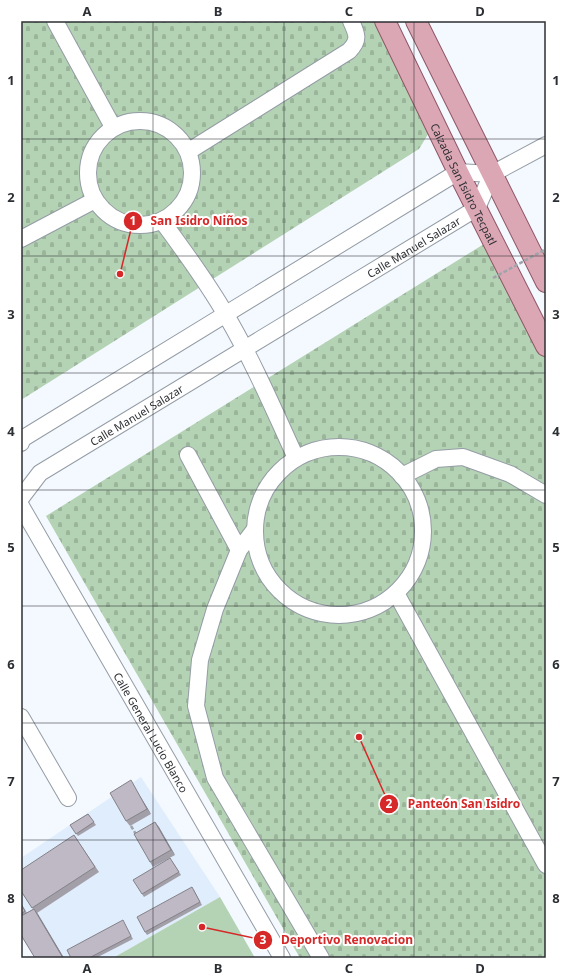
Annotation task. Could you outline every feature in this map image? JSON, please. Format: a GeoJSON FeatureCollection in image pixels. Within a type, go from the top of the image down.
{"type":"FeatureCollection","features":[{"type":"Feature","properties":{"kind":"main road","name":"Calzada San Isidro Tecpatl"},"geometry":{"type":"LineString","coordinates":[[385,21],[458,172],[546,346]]}},
{"type":"Feature","properties":{"kind":"main road"},"geometry":{"type":"LineString","coordinates":[[418,22],[546,282]]}},
{"type":"Feature","properties":{"kind":"street"},"geometry":{"type":"LineString","coordinates":[[55,21],[113,127]]}},
{"type":"Feature","properties":{"kind":"street"},"geometry":{"type":"LineString","coordinates":[[189,151],[349,51],[354,46],[357,38],[351,21]]}},
{"type":"Feature","properties":{"kind":"street"},"geometry":{"type":"LineString","coordinates":[[147,120],[164,125],[178,136],[189,151],[193,170],[191,188],[183,205],[162,221],[153,224],[136,226],[120,222],[106,212],[95,200],[89,184],[88,168],[91,152],[100,138],[113,127],[129,121],[147,120]]}},
{"type":"Feature","properties":{"kind":"street"},"geometry":{"type":"LineString","coordinates":[[21,443],[22,439],[458,172],[492,174],[546,145]]}},
{"type":"Feature","properties":{"kind":"street"},"geometry":{"type":"LineString","coordinates":[[477,208],[492,174]]}},
{"type":"Feature","properties":{"kind":"street"},"geometry":{"type":"LineString","coordinates":[[21,239],[95,200]]}},
{"type":"Feature","properties":{"kind":"street","name":"Calle Manuel Salazar"},"geometry":{"type":"LineString","coordinates":[[21,498],[40,473],[477,208]]}},
{"type":"Feature","properties":{"kind":"street"},"geometry":{"type":"LineString","coordinates":[[162,221],[195,266],[226,315],[244,349],[296,458]]}},
{"type":"Feature","properties":{"kind":"street"},"geometry":{"type":"LineString","coordinates":[[352,447],[377,456],[399,472],[402,476],[415,494],[423,520],[422,547],[413,572],[396,593],[374,608],[348,615],[321,613],[294,602],[273,583],[259,557],[255,529],[260,501],[274,476],[296,458],[323,448],[352,447]]}},
{"type":"Feature","properties":{"kind":"street"},"geometry":{"type":"LineString","coordinates":[[188,455],[239,550]]}},
{"type":"Feature","properties":{"kind":"street"},"geometry":{"type":"LineString","coordinates":[[402,476],[436,458],[464,457],[510,474],[546,495]]}},
{"type":"Feature","properties":{"kind":"street","name":"Calle General Lucio Blanco"},"geometry":{"type":"LineString","coordinates":[[21,506],[282,958]]}},
{"type":"Feature","properties":{"kind":"street"},"geometry":{"type":"LineString","coordinates":[[255,529],[239,550],[215,610],[200,660],[196,706],[214,778],[321,958]]}},
{"type":"Feature","properties":{"kind":"street"},"geometry":{"type":"LineString","coordinates":[[396,593],[546,865]]}},
{"type":"Feature","properties":{"kind":"street"},"geometry":{"type":"LineString","coordinates":[[21,717],[68,798]]}},
{"type":"Feature","properties":{"kind":"path"},"geometry":{"type":"LineString","coordinates":[[493,278],[546,249]]}},
{"type":"Feature","properties":{"kind":"path"},"geometry":{"type":"LineString","coordinates":[[131,826],[139,838]]}},
{"type":"Feature","properties":{"kind":"shaded area"},"geometry":{"type":"Polygon","coordinates":[[[141,777],[220,897],[113,958],[35,958],[21,935],[21,858],[141,777]]]}},
{"type":"Feature","properties":{"kind":"green space"},"geometry":{"type":"Polygon","coordinates":[[[21,21],[375,21],[430,131],[419,149],[21,400],[21,21]]]}},
{"type":"Feature","properties":{"kind":"green space"},"geometry":{"type":"Polygon","coordinates":[[[492,239],[546,351],[546,958],[300,958],[46,516],[492,239]]]}},
{"type":"Feature","properties":{"kind":"green space"},"geometry":{"type":"Polygon","coordinates":[[[220,897],[255,958],[113,958],[220,897]]]}},
{"type":"Feature","properties":{"kind":"building"},"geometry":{"type":"Polygon","coordinates":[[[131,780],[147,809],[126,821],[110,793],[131,780]]]}},
{"type":"Feature","properties":{"kind":"building"},"geometry":{"type":"Polygon","coordinates":[[[88,814],[94,822],[76,834],[70,825],[88,814]]]}},
{"type":"Feature","properties":{"kind":"building"},"geometry":{"type":"Polygon","coordinates":[[[155,822],[171,850],[150,862],[134,834],[155,822]]]}},
{"type":"Feature","properties":{"kind":"building"},"geometry":{"type":"Polygon","coordinates":[[[74,835],[95,867],[32,908],[21,891],[21,870],[74,835]]]}},
{"type":"Feature","properties":{"kind":"building"},"geometry":{"type":"Polygon","coordinates":[[[170,858],[179,872],[142,894],[133,880],[170,858]]]}},
{"type":"Feature","properties":{"kind":"building"},"geometry":{"type":"Polygon","coordinates":[[[192,887],[200,902],[145,932],[137,917],[192,887]]]}},
{"type":"Feature","properties":{"kind":"building"},"geometry":{"type":"Polygon","coordinates":[[[21,904],[25,911],[21,914],[21,904]]]}},
{"type":"Feature","properties":{"kind":"building"},"geometry":{"type":"Polygon","coordinates":[[[34,909],[63,958],[35,958],[21,935],[21,916],[34,909]]]}},
{"type":"Feature","properties":{"kind":"building"},"geometry":{"type":"Polygon","coordinates":[[[123,920],[131,936],[89,958],[71,958],[67,950],[123,920]]]}},
{"type":"Feature","properties":{"kind":"place","name":"San Isidro Niños"},"geometry":{"type":"Point","coordinates":[120,274]}},
{"type":"Feature","properties":{"kind":"place","name":"Panteón San Isidro"},"geometry":{"type":"Point","coordinates":[359,737]}},
{"type":"Feature","properties":{"kind":"place","name":"Deportivo Renovacion"},"geometry":{"type":"Point","coordinates":[202,927]}}]}
